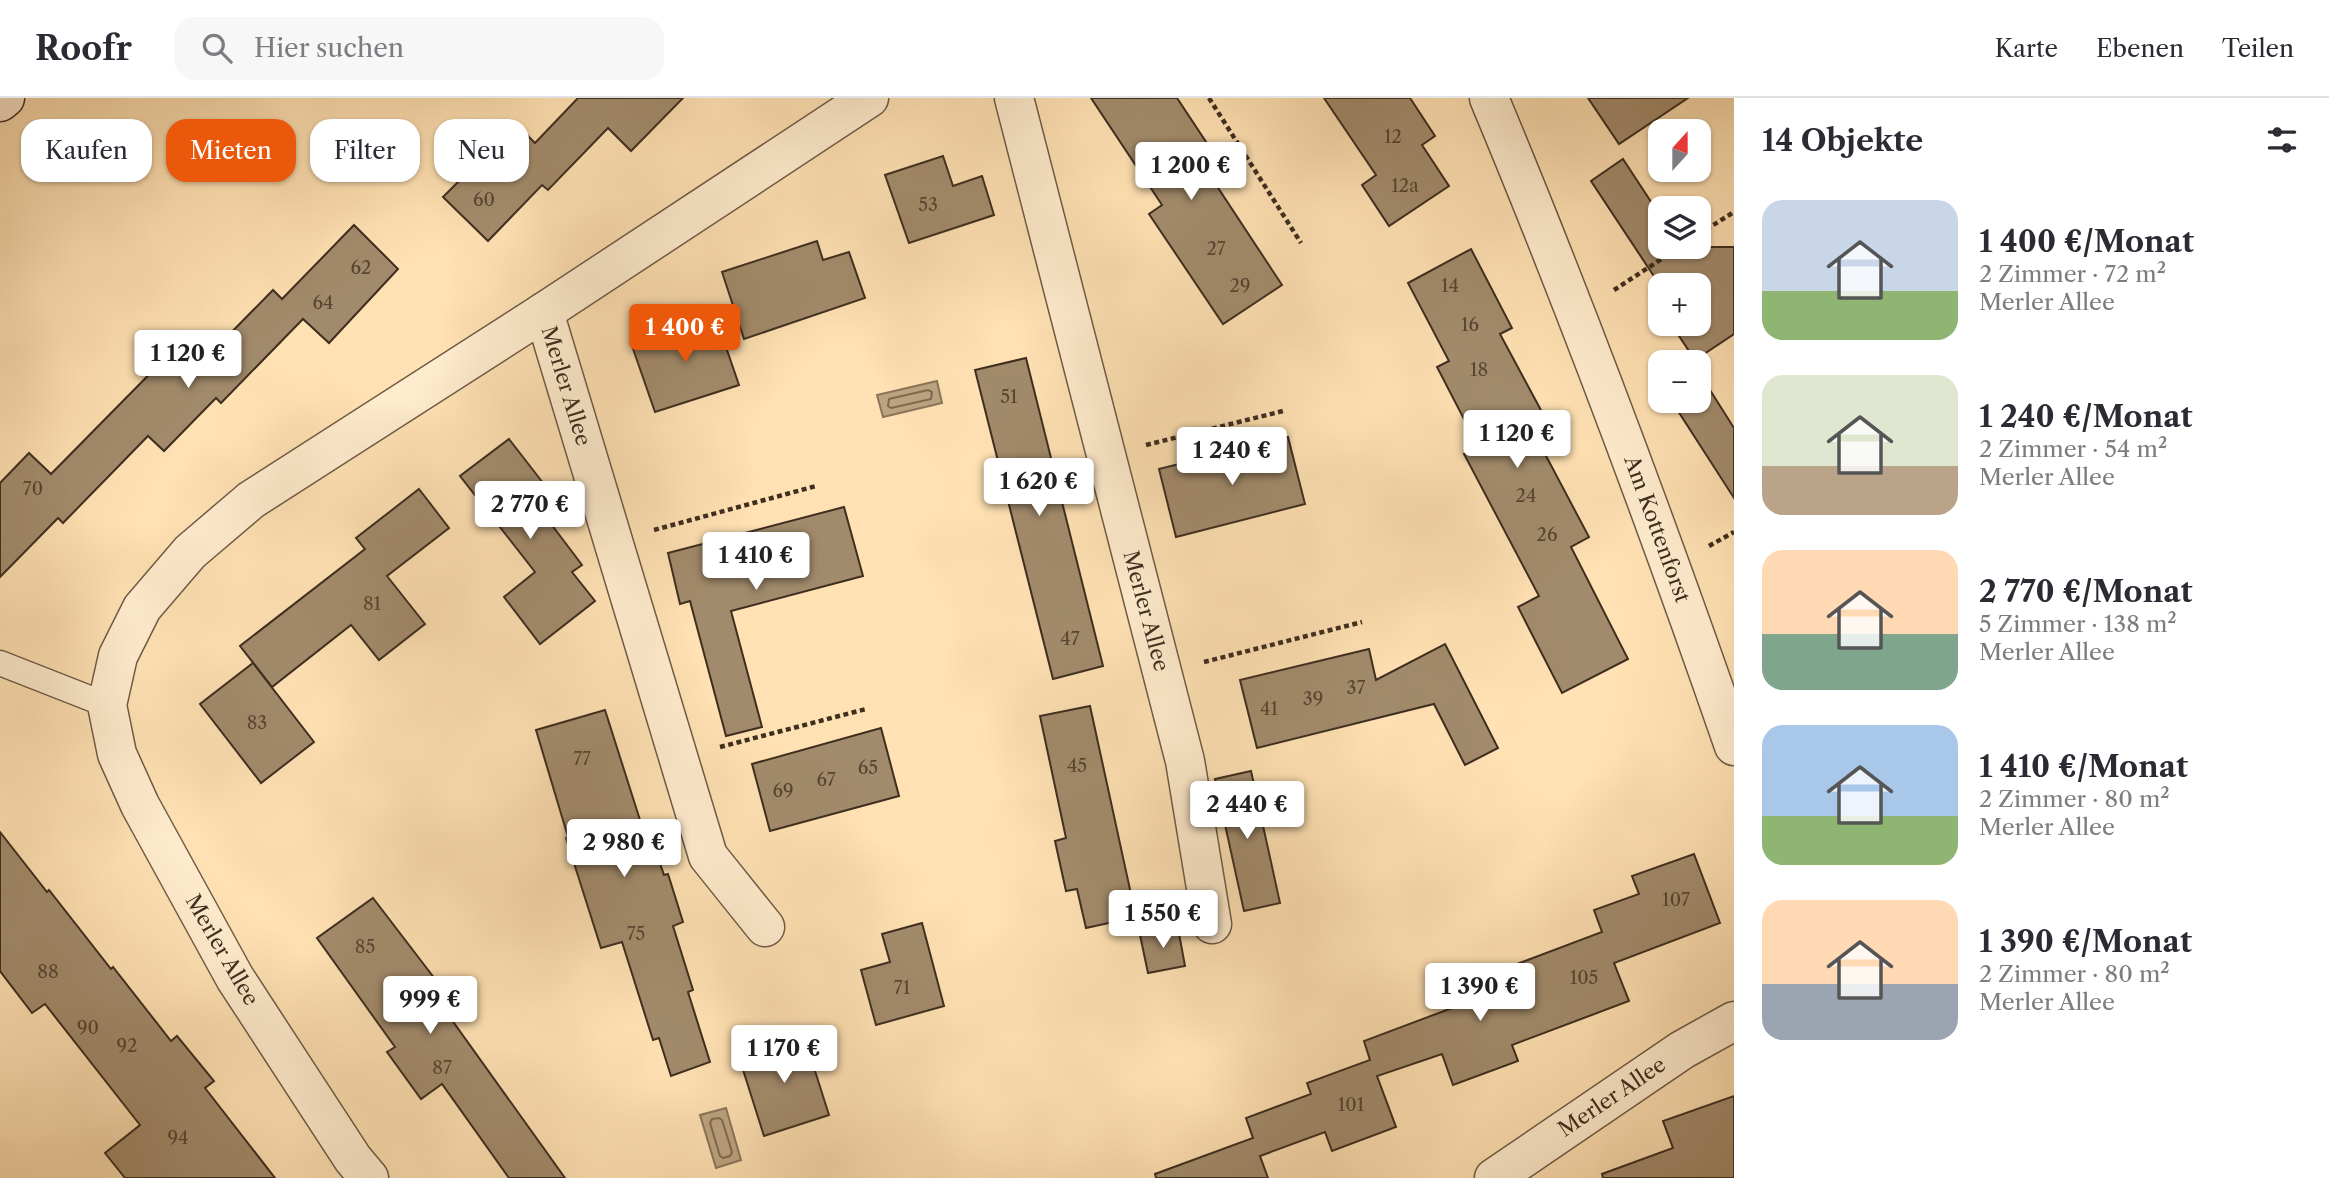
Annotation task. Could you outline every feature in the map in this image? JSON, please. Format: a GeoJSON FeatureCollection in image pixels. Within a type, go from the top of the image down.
{"type":"FeatureCollection","features":[{"type":"Feature","properties":{"kind":"street"},"geometry":{"type":"LineString","coordinates":[[0,102],[5,98]]}},
{"type":"Feature","properties":{"kind":"street","name":"Merler Allee"},"geometry":{"type":"LineString","coordinates":[[369,1178],[229,966],[140,805],[117,754],[107,705],[118,656],[142,608],[190,552],[251,500],[544,312],[869,98]]}},
{"type":"Feature","properties":{"kind":"street","name":"Merler Allee"},"geometry":{"type":"LineString","coordinates":[[1014,98],[1185,761],[1212,924]]}},
{"type":"Feature","properties":{"kind":"street","name":"Am Kottenforst"},"geometry":{"type":"LineString","coordinates":[[1489,98],[1578,314],[1672,568],[1734,746]]}},
{"type":"Feature","properties":{"kind":"street","name":"Merler Allee"},"geometry":{"type":"LineString","coordinates":[[544,312],[708,856],[765,927]]}},
{"type":"Feature","properties":{"kind":"street","name":"Merler Allee"},"geometry":{"type":"LineString","coordinates":[[1493,1178],[1682,1050],[1734,1021]]}},
{"type":"Feature","properties":{"kind":"lane"},"geometry":{"type":"LineString","coordinates":[[0,663],[107,705]]}},
{"type":"Feature","properties":{"kind":"path"},"geometry":{"type":"LineString","coordinates":[[1209,98],[1301,243]]}},
{"type":"Feature","properties":{"kind":"path"},"geometry":{"type":"LineString","coordinates":[[1711,226],[1734,212]]}},
{"type":"Feature","properties":{"kind":"path"},"geometry":{"type":"LineString","coordinates":[[1578,314],[1662,259]]}},
{"type":"Feature","properties":{"kind":"path"},"geometry":{"type":"LineString","coordinates":[[1105,456],[1283,411]]}},
{"type":"Feature","properties":{"kind":"path"},"geometry":{"type":"LineString","coordinates":[[613,541],[816,486]]}},
{"type":"Feature","properties":{"kind":"path"},"geometry":{"type":"LineString","coordinates":[[1162,673],[1362,622]]}},
{"type":"Feature","properties":{"kind":"path"},"geometry":{"type":"LineString","coordinates":[[678,758],[866,709]]}},
{"type":"Feature","properties":{"kind":"water"},"geometry":{"type":"Polygon","coordinates":[[[937,381],[942,403],[883,417],[877,395],[937,381]]]}},
{"type":"Feature","properties":{"kind":"water"},"geometry":{"type":"Polygon","coordinates":[[[726,1108],[741,1160],[716,1168],[700,1115],[726,1108]]]}},
{"type":"Feature","properties":{"kind":"building"},"geometry":{"type":"Polygon","coordinates":[[[578,98],[683,98],[631,151],[608,128],[548,190],[542,185],[488,241],[443,197],[458,182],[529,182],[529,137],[535,143],[578,98]]]}},
{"type":"Feature","properties":{"kind":"building"},"geometry":{"type":"Polygon","coordinates":[[[1091,98],[1177,98],[1222,166],[1209,174],[1282,285],[1223,324],[1149,214],[1162,205],[1091,98]]]}},
{"type":"Feature","properties":{"kind":"building"},"geometry":{"type":"Polygon","coordinates":[[[1324,98],[1410,98],[1435,136],[1422,145],[1449,186],[1389,226],[1362,185],[1376,175],[1324,98]]]}},
{"type":"Feature","properties":{"kind":"building"},"geometry":{"type":"Polygon","coordinates":[[[1588,98],[1688,98],[1656,119],[1648,119],[1648,125],[1619,144],[1588,98]]]}},
{"type":"Feature","properties":{"kind":"building"},"geometry":{"type":"Polygon","coordinates":[[[943,156],[953,186],[982,176],[994,215],[909,243],[885,175],[943,156]]]}},
{"type":"Feature","properties":{"kind":"building"},"geometry":{"type":"Polygon","coordinates":[[[1623,159],[1648,197],[1648,259],[1711,259],[1711,247],[1734,247],[1734,334],[1710,350],[1688,350],[1679,336],[1711,336],[1711,273],[1652,273],[1591,181],[1623,159]]]}},
{"type":"Feature","properties":{"kind":"building"},"geometry":{"type":"Polygon","coordinates":[[[354,225],[398,269],[329,343],[303,319],[221,403],[216,398],[164,451],[148,436],[63,523],[58,518],[0,577],[0,483],[29,453],[51,474],[190,333],[211,353],[273,290],[282,299],[354,225]]]}},
{"type":"Feature","properties":{"kind":"building"},"geometry":{"type":"Polygon","coordinates":[[[817,241],[823,260],[849,252],[865,298],[744,339],[722,272],[817,241]]]}},
{"type":"Feature","properties":{"kind":"building"},"geometry":{"type":"Polygon","coordinates":[[[1471,249],[1512,328],[1500,334],[1542,412],[1527,420],[1589,537],[1571,547],[1628,659],[1562,693],[1518,607],[1539,596],[1464,454],[1478,446],[1437,367],[1449,361],[1408,283],[1471,249]]]}},
{"type":"Feature","properties":{"kind":"building"},"geometry":{"type":"Polygon","coordinates":[[[715,315],[739,385],[655,412],[631,343],[715,315]]]}},
{"type":"Feature","properties":{"kind":"building"},"geometry":{"type":"Polygon","coordinates":[[[1026,358],[1103,666],[1053,679],[975,370],[1026,358]]]}},
{"type":"Feature","properties":{"kind":"building"},"geometry":{"type":"Polygon","coordinates":[[[1711,392],[1734,428],[1734,498],[1679,413],[1711,413],[1711,392]]]}},
{"type":"Feature","properties":{"kind":"building"},"geometry":{"type":"Polygon","coordinates":[[[1288,437],[1305,504],[1176,537],[1159,469],[1288,437]]]}},
{"type":"Feature","properties":{"kind":"building"},"geometry":{"type":"Polygon","coordinates":[[[509,439],[557,501],[542,512],[582,565],[572,572],[595,601],[540,644],[504,597],[535,572],[460,476],[509,439]]]}},
{"type":"Feature","properties":{"kind":"building"},"geometry":{"type":"Polygon","coordinates":[[[419,489],[449,528],[387,576],[425,624],[379,660],[351,625],[272,687],[240,646],[365,549],[356,538],[419,489]]]}},
{"type":"Feature","properties":{"kind":"building"},"geometry":{"type":"Polygon","coordinates":[[[844,507],[863,576],[731,611],[762,727],[726,736],[690,601],[680,604],[668,553],[844,507]]]}},
{"type":"Feature","properties":{"kind":"building"},"geometry":{"type":"Polygon","coordinates":[[[1445,644],[1498,748],[1465,765],[1434,704],[1257,748],[1240,680],[1369,649],[1376,680],[1445,644]]]}},
{"type":"Feature","properties":{"kind":"building"},"geometry":{"type":"Polygon","coordinates":[[[253,663],[314,742],[261,783],[200,704],[253,663]]]}},
{"type":"Feature","properties":{"kind":"building"},"geometry":{"type":"Polygon","coordinates":[[[1090,706],[1136,917],[1086,928],[1077,889],[1066,891],[1055,841],[1066,838],[1040,716],[1090,706]]]}},
{"type":"Feature","properties":{"kind":"building"},"geometry":{"type":"Polygon","coordinates":[[[605,710],[647,842],[652,840],[664,875],[668,874],[683,922],[673,926],[693,990],[688,992],[710,1062],[671,1076],[659,1038],[653,1040],[622,942],[601,948],[566,838],[568,837],[536,730],[605,710]]]}},
{"type":"Feature","properties":{"kind":"building"},"geometry":{"type":"Polygon","coordinates":[[[881,728],[899,796],[770,831],[752,764],[881,728]]]}},
{"type":"Feature","properties":{"kind":"building"},"geometry":{"type":"Polygon","coordinates":[[[1251,771],[1280,903],[1244,911],[1215,779],[1251,771]]]}},
{"type":"Feature","properties":{"kind":"building"},"geometry":{"type":"Polygon","coordinates":[[[0,832],[171,1041],[177,1036],[214,1081],[205,1088],[275,1178],[125,1178],[105,1153],[140,1125],[45,1004],[32,1013],[0,971],[0,832]]]}},
{"type":"Feature","properties":{"kind":"building"},"geometry":{"type":"Polygon","coordinates":[[[1694,854],[1720,923],[1614,963],[1629,1001],[1512,1045],[1518,1061],[1453,1085],[1442,1054],[1377,1076],[1396,1127],[1332,1151],[1325,1132],[1260,1156],[1268,1178],[1156,1178],[1155,1174],[1253,1138],[1246,1118],[1311,1094],[1307,1083],[1370,1060],[1364,1041],[1492,993],[1485,976],[1602,932],[1594,910],[1639,894],[1632,876],[1694,854]]]}},
{"type":"Feature","properties":{"kind":"building"},"geometry":{"type":"Polygon","coordinates":[[[373,898],[448,996],[439,1002],[565,1178],[509,1178],[442,1084],[421,1099],[387,1052],[395,1047],[317,938],[373,898]]]}},
{"type":"Feature","properties":{"kind":"building"},"geometry":{"type":"Polygon","coordinates":[[[922,923],[944,1006],[876,1025],[861,970],[890,962],[882,934],[922,923]]]}},
{"type":"Feature","properties":{"kind":"building"},"geometry":{"type":"Polygon","coordinates":[[[1178,928],[1185,966],[1148,973],[1140,935],[1178,928]]]}},
{"type":"Feature","properties":{"kind":"building"},"geometry":{"type":"Polygon","coordinates":[[[803,1033],[829,1115],[764,1136],[738,1054],[803,1033]]]}},
{"type":"Feature","properties":{"kind":"building"},"geometry":{"type":"Polygon","coordinates":[[[1734,1096],[1734,1178],[1603,1178],[1602,1174],[1673,1148],[1663,1121],[1734,1096]]]}}]}
